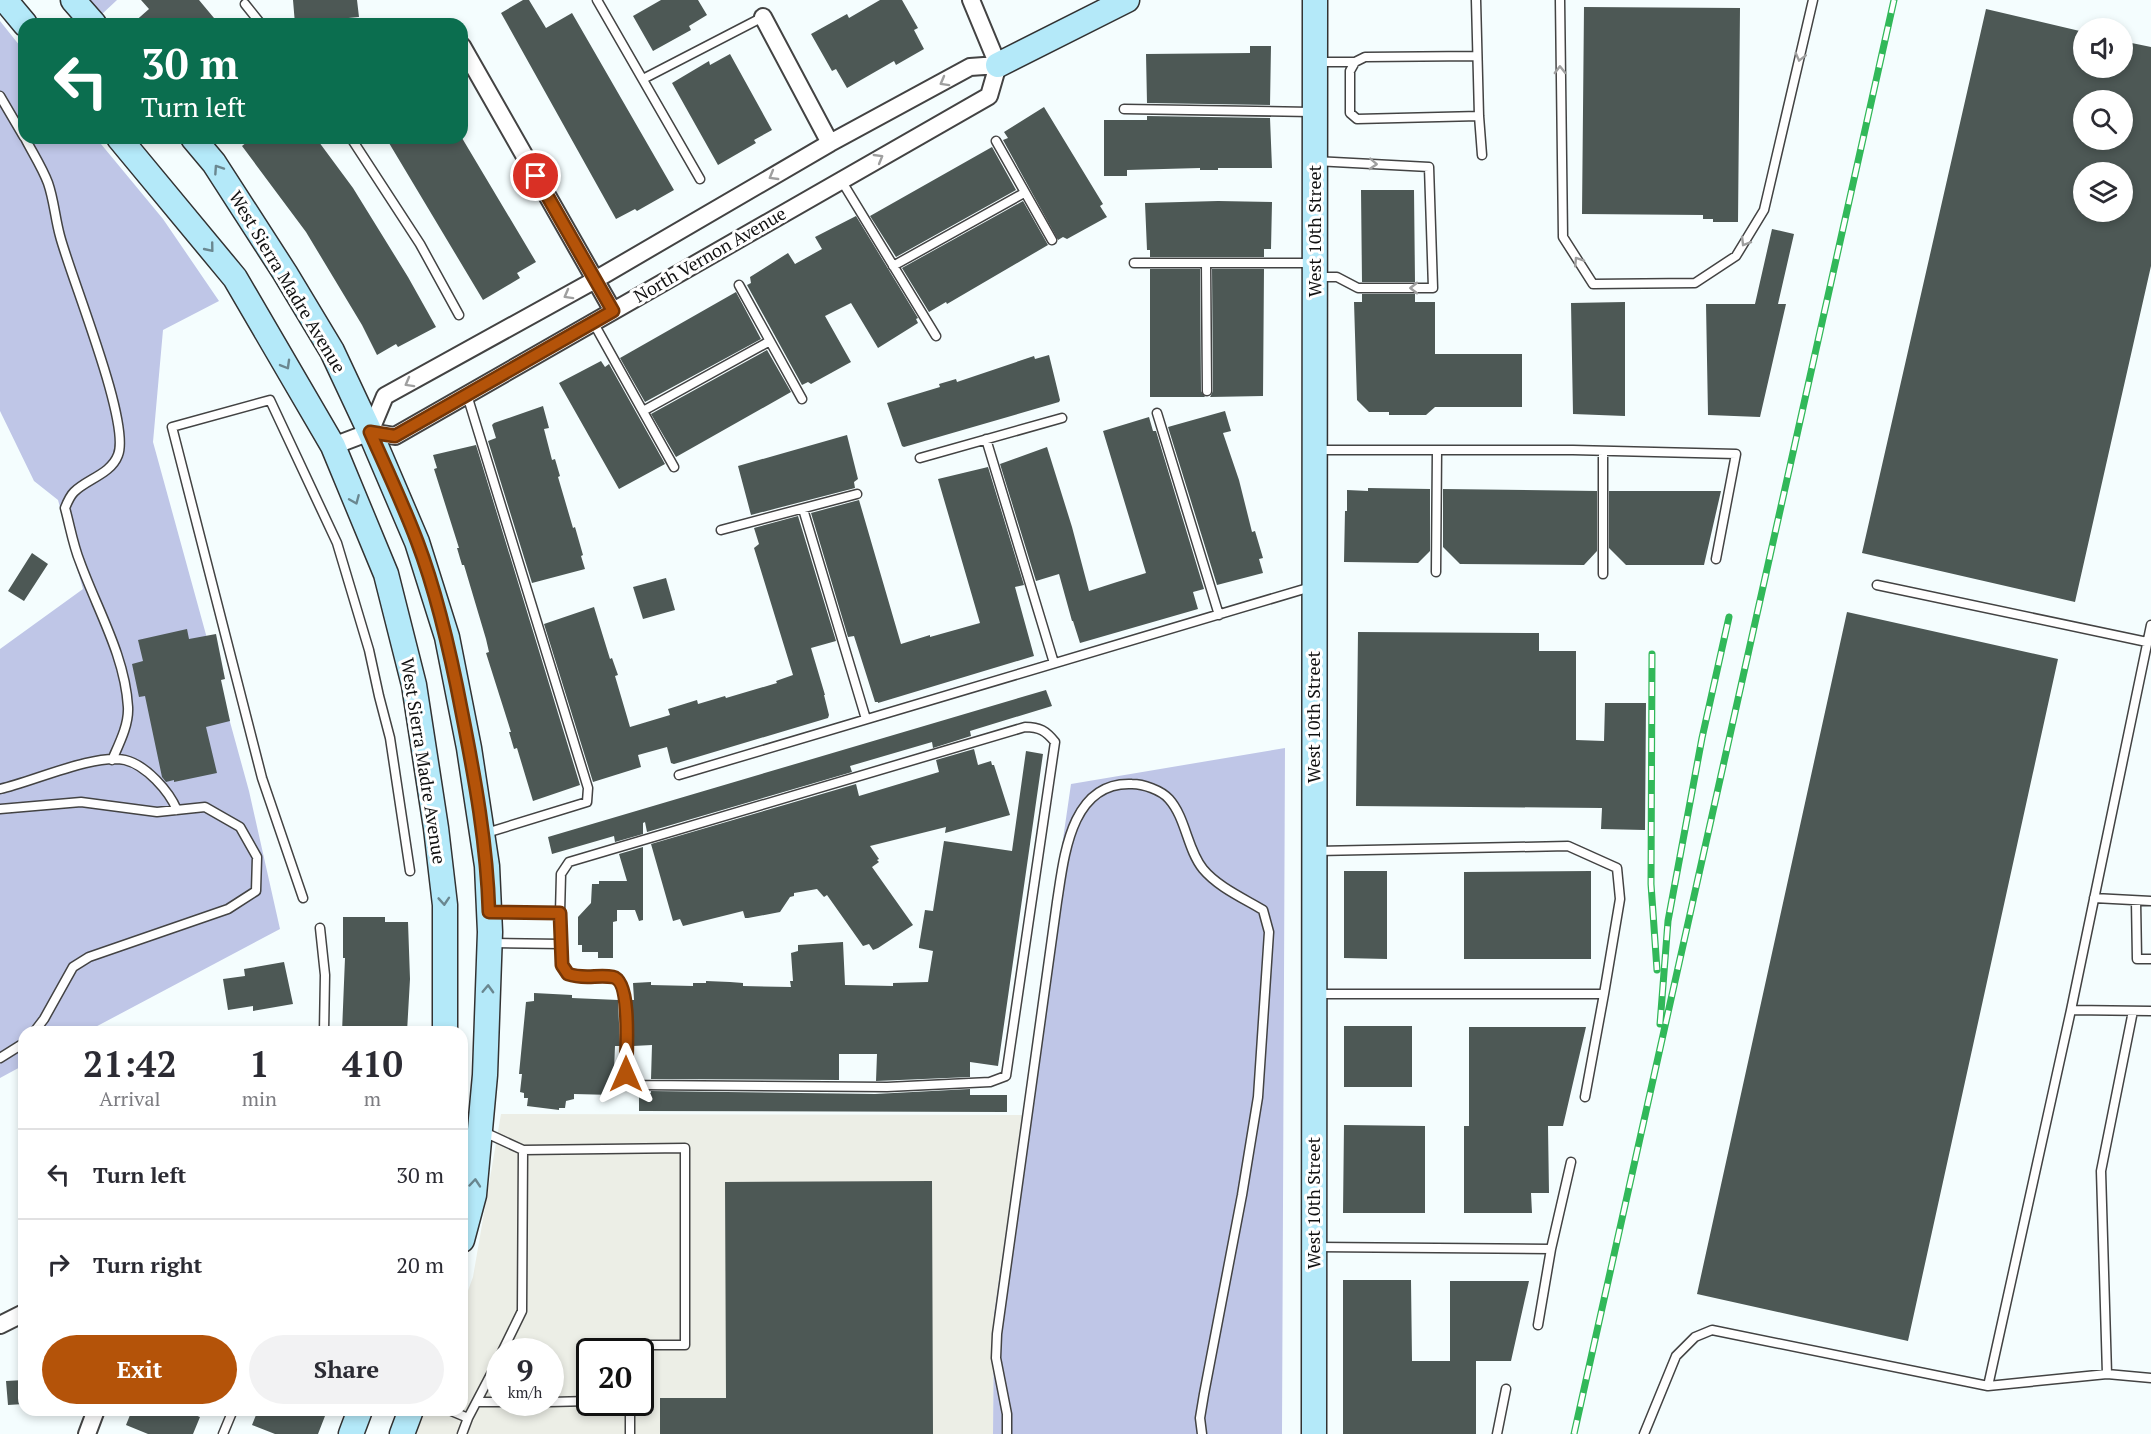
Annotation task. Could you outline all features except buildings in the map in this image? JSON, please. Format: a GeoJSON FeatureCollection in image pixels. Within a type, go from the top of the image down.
{"type":"FeatureCollection","features":[{"type":"Feature","properties":{"kind":"street"},"geometry":{"type":"LineString","coordinates":[[5,0],[20,18]]}},
{"type":"Feature","properties":{"kind":"street"},"geometry":{"type":"LineString","coordinates":[[73,0],[89,18]]}},
{"type":"Feature","properties":{"kind":"street"},"geometry":{"type":"LineString","coordinates":[[971,0],[998,65]]}},
{"type":"Feature","properties":{"kind":"street","name":"West 10th Street"},"geometry":{"type":"LineString","coordinates":[[1314,1434],[1315,0]]}},
{"type":"Feature","properties":{"kind":"street","name":"North Vernon Avenue"},"geometry":{"type":"LineString","coordinates":[[370,432],[385,396],[595,280],[830,143],[972,66],[998,65],[1120,1]]}},
{"type":"Feature","properties":{"kind":"street"},"geometry":{"type":"LineString","coordinates":[[763,17],[830,143]]}},
{"type":"Feature","properties":{"kind":"street"},"geometry":{"type":"LineString","coordinates":[[468,59],[613,311]]}},
{"type":"Feature","properties":{"kind":"street","name":"North Vernon Avenue"},"geometry":{"type":"LineString","coordinates":[[333,446],[370,432],[395,436],[989,96],[998,65]]}},
{"type":"Feature","properties":{"kind":"street","name":"West Sierra Madre Avenue"},"geometry":{"type":"LineString","coordinates":[[124,144],[235,278],[333,446],[386,574],[414,685],[436,828],[444,905],[444,1026]]}},
{"type":"Feature","properties":{"kind":"street","name":"West Sierra Madre Avenue"},"geometry":{"type":"LineString","coordinates":[[198,144],[214,162],[332,351],[417,542],[447,637],[469,748],[488,866],[490,943],[485,1075],[474,1196],[468,1218]]}},
{"type":"Feature","properties":{"kind":"street"},"geometry":{"type":"LineString","coordinates":[[0,1325],[18,1316]]}},
{"type":"Feature","properties":{"kind":"street"},"geometry":{"type":"LineString","coordinates":[[87,1434],[94,1416]]}},
{"type":"Feature","properties":{"kind":"street"},"geometry":{"type":"LineString","coordinates":[[351,1434],[358,1416]]}},
{"type":"Feature","properties":{"kind":"street"},"geometry":{"type":"LineString","coordinates":[[402,1434],[409,1416]]}},
{"type":"Feature","properties":{"kind":"lane"},"geometry":{"type":"LineString","coordinates":[[597,0],[700,179]]}},
{"type":"Feature","properties":{"kind":"lane"},"geometry":{"type":"LineString","coordinates":[[1476,0],[1482,155]]}},
{"type":"Feature","properties":{"kind":"lane"},"geometry":{"type":"LineString","coordinates":[[1560,0],[1563,237],[1593,284],[1604,284],[1695,283],[1736,256],[1764,210],[1813,0]]}},
{"type":"Feature","properties":{"kind":"lane"},"geometry":{"type":"LineString","coordinates":[[245,4],[256,18]]}},
{"type":"Feature","properties":{"kind":"lane"},"geometry":{"type":"LineString","coordinates":[[643,80],[763,17]]}},
{"type":"Feature","properties":{"kind":"lane"},"geometry":{"type":"LineString","coordinates":[[1315,62],[1355,62],[1365,57],[1478,56]]}},
{"type":"Feature","properties":{"kind":"lane"},"geometry":{"type":"LineString","coordinates":[[1355,62],[1350,71],[1350,113],[1357,119],[1479,116]]}},
{"type":"Feature","properties":{"kind":"lane"},"geometry":{"type":"LineString","coordinates":[[0,96],[18,127]]}},
{"type":"Feature","properties":{"kind":"lane"},"geometry":{"type":"LineString","coordinates":[[1124,109],[1315,112]]}},
{"type":"Feature","properties":{"kind":"lane"},"geometry":{"type":"LineString","coordinates":[[996,141],[1052,240]]}},
{"type":"Feature","properties":{"kind":"lane"},"geometry":{"type":"LineString","coordinates":[[28,144],[47,180],[60,234],[109,383],[121,436],[119,454],[111,468],[89,480],[72,494],[65,508],[79,560],[113,643],[124,681],[129,709],[123,735],[112,760]]}},
{"type":"Feature","properties":{"kind":"lane"},"geometry":{"type":"LineString","coordinates":[[355,144],[420,244],[459,315]]}},
{"type":"Feature","properties":{"kind":"lane"},"geometry":{"type":"LineString","coordinates":[[1134,263],[1206,263],[1315,270],[1337,277],[1358,288],[1433,288],[1428,167],[1315,161]]}},
{"type":"Feature","properties":{"kind":"lane"},"geometry":{"type":"LineString","coordinates":[[841,180],[936,336]]}},
{"type":"Feature","properties":{"kind":"lane"},"geometry":{"type":"LineString","coordinates":[[893,266],[1024,194]]}},
{"type":"Feature","properties":{"kind":"lane"},"geometry":{"type":"LineString","coordinates":[[1206,263],[1207,391]]}},
{"type":"Feature","properties":{"kind":"lane"},"geometry":{"type":"LineString","coordinates":[[739,285],[802,399]]}},
{"type":"Feature","properties":{"kind":"lane"},"geometry":{"type":"LineString","coordinates":[[593,322],[674,467]]}},
{"type":"Feature","properties":{"kind":"lane"},"geometry":{"type":"LineString","coordinates":[[643,411],[770,340]]}},
{"type":"Feature","properties":{"kind":"lane"},"geometry":{"type":"LineString","coordinates":[[467,395],[588,788],[587,802],[483,834]]}},
{"type":"Feature","properties":{"kind":"lane"},"geometry":{"type":"LineString","coordinates":[[303,898],[262,778],[172,427],[270,400],[337,543],[369,650],[390,738],[410,872]]}},
{"type":"Feature","properties":{"kind":"lane"},"geometry":{"type":"LineString","coordinates":[[1157,413],[1219,615]]}},
{"type":"Feature","properties":{"kind":"lane"},"geometry":{"type":"LineString","coordinates":[[920,458],[1062,418]]}},
{"type":"Feature","properties":{"kind":"lane"},"geometry":{"type":"LineString","coordinates":[[986,439],[1054,663]]}},
{"type":"Feature","properties":{"kind":"lane"},"geometry":{"type":"LineString","coordinates":[[1315,450],[1736,454],[1716,559]]}},
{"type":"Feature","properties":{"kind":"lane"},"geometry":{"type":"LineString","coordinates":[[1436,572],[1437,450]]}},
{"type":"Feature","properties":{"kind":"lane"},"geometry":{"type":"LineString","coordinates":[[1603,451],[1603,574]]}},
{"type":"Feature","properties":{"kind":"lane"},"geometry":{"type":"LineString","coordinates":[[721,530],[857,495]]}},
{"type":"Feature","properties":{"kind":"lane"},"geometry":{"type":"LineString","coordinates":[[803,509],[866,719]]}},
{"type":"Feature","properties":{"kind":"lane"},"geometry":{"type":"LineString","coordinates":[[1877,585],[2148,642]]}},
{"type":"Feature","properties":{"kind":"lane"},"geometry":{"type":"LineString","coordinates":[[679,775],[1315,586]]}},
{"type":"Feature","properties":{"kind":"lane"},"geometry":{"type":"LineString","coordinates":[[1988,1386],[2071,1010],[2151,625]]}},
{"type":"Feature","properties":{"kind":"lane"},"geometry":{"type":"LineString","coordinates":[[1025,727],[1036,727],[1047,732],[1055,742],[1006,1076],[990,1082],[887,1086],[650,1086],[630,1083],[626,1074],[626,996],[622,982],[614,977],[579,978],[568,974],[562,965],[560,913],[561,874],[569,862],[1025,727]]}},
{"type":"Feature","properties":{"kind":"lane"},"geometry":{"type":"LineString","coordinates":[[0,789],[74,766],[126,760],[148,772],[171,796],[177,810]]}},
{"type":"Feature","properties":{"kind":"lane"},"geometry":{"type":"LineString","coordinates":[[1006,1434],[1007,1414],[996,1358],[997,1334],[1052,934],[1067,843],[1078,815],[1088,801],[1104,790],[1125,784],[1142,784],[1168,798],[1202,867],[1217,882],[1263,910],[1269,932],[1258,1096],[1242,1196],[1200,1418],[1202,1434]]}},
{"type":"Feature","properties":{"kind":"lane"},"geometry":{"type":"LineString","coordinates":[[0,809],[81,802],[157,812],[205,807],[240,827],[257,857],[256,891],[228,909],[89,957],[73,967],[39,1026]]}},
{"type":"Feature","properties":{"kind":"lane"},"geometry":{"type":"LineString","coordinates":[[1314,851],[1568,846],[1617,868],[1620,899],[1585,1097]]}},
{"type":"Feature","properties":{"kind":"lane"},"geometry":{"type":"LineString","coordinates":[[2094,898],[2151,901]]}},
{"type":"Feature","properties":{"kind":"lane"},"geometry":{"type":"LineString","coordinates":[[2136,901],[2137,959],[2151,959]]}},
{"type":"Feature","properties":{"kind":"lane"},"geometry":{"type":"LineString","coordinates":[[489,912],[560,913]]}},
{"type":"Feature","properties":{"kind":"lane"},"geometry":{"type":"LineString","coordinates":[[320,927],[325,975],[324,1026]]}},
{"type":"Feature","properties":{"kind":"lane"},"geometry":{"type":"LineString","coordinates":[[490,943],[561,944]]}},
{"type":"Feature","properties":{"kind":"lane"},"geometry":{"type":"LineString","coordinates":[[1314,994],[1604,994]]}},
{"type":"Feature","properties":{"kind":"lane"},"geometry":{"type":"LineString","coordinates":[[2071,1010],[2151,1011]]}},
{"type":"Feature","properties":{"kind":"lane"},"geometry":{"type":"LineString","coordinates":[[2107,1374],[2101,1171],[2133,1011]]}},
{"type":"Feature","properties":{"kind":"lane"},"geometry":{"type":"LineString","coordinates":[[0,1058],[18,1047]]}},
{"type":"Feature","properties":{"kind":"lane"},"geometry":{"type":"LineString","coordinates":[[480,1130],[523,1150],[685,1148],[685,1345],[654,1345]]}},
{"type":"Feature","properties":{"kind":"lane"},"geometry":{"type":"LineString","coordinates":[[509,1338],[522,1311],[523,1150]]}},
{"type":"Feature","properties":{"kind":"lane"},"geometry":{"type":"LineString","coordinates":[[1538,1325],[1551,1249],[1571,1162]]}},
{"type":"Feature","properties":{"kind":"lane"},"geometry":{"type":"LineString","coordinates":[[1314,1247],[1551,1249]]}},
{"type":"Feature","properties":{"kind":"lane"},"geometry":{"type":"LineString","coordinates":[[1644,1434],[1676,1356],[1695,1337],[1712,1330],[1988,1386],[2107,1374],[2151,1378]]}},
{"type":"Feature","properties":{"kind":"lane"},"geometry":{"type":"LineString","coordinates":[[462,1434],[486,1384]]}},
{"type":"Feature","properties":{"kind":"lane"},"geometry":{"type":"LineString","coordinates":[[1497,1434],[1506,1389]]}},
{"type":"Feature","properties":{"kind":"lane"},"geometry":{"type":"LineString","coordinates":[[477,1402],[486,1402]]}},
{"type":"Feature","properties":{"kind":"lane"},"geometry":{"type":"LineString","coordinates":[[223,1434],[230,1416]]}},
{"type":"Feature","properties":{"kind":"lane"},"geometry":{"type":"LineString","coordinates":[[463,1416],[468,1418]]}},
{"type":"Feature","properties":{"kind":"lane"},"geometry":{"type":"LineString","coordinates":[[630,1416],[630,1434]]}},
{"type":"Feature","properties":{"kind":"shaded area"},"geometry":{"type":"Polygon","coordinates":[[[90,0],[117,0],[101,15],[90,0]]]}},
{"type":"Feature","properties":{"kind":"shaded area"},"geometry":{"type":"Polygon","coordinates":[[[0,21],[18,44],[18,144],[101,144],[163,219],[219,301],[163,330],[153,442],[249,791],[280,929],[97,1026],[18,1026],[18,1068],[0,1078],[0,649],[83,589],[58,500],[34,481],[0,411],[0,21]]]}},
{"type":"Feature","properties":{"kind":"shaded area"},"geometry":{"type":"Polygon","coordinates":[[[1285,748],[1282,1434],[993,1434],[994,1315],[1071,784],[1285,748]]]}},
{"type":"Feature","properties":{"kind":"shaded area"},"geometry":{"type":"Polygon","coordinates":[[[501,1114],[1023,1115],[994,1315],[993,1434],[414,1434],[421,1416],[468,1416],[468,1291],[473,1277],[501,1114]]]}},
{"type":"Feature","properties":{"kind":"railway"},"geometry":{"type":"LineString","coordinates":[[1574,1434],[1894,0]]}},
{"type":"Feature","properties":{"kind":"railway"},"geometry":{"type":"LineString","coordinates":[[1660,1024],[1668,921],[1702,738],[1729,617]]}},
{"type":"Feature","properties":{"kind":"railway"},"geometry":{"type":"LineString","coordinates":[[1652,654],[1651,884],[1657,970]]}},
{"type":"Feature","properties":{"kind":"route"},"geometry":{"type":"LineString","coordinates":[[536,176],[613,311],[395,436],[370,432],[417,542],[447,637],[469,748],[488,866],[489,912],[560,913],[562,965],[568,974],[579,978],[614,977],[622,982],[626,996],[626,1074]]}}]}
